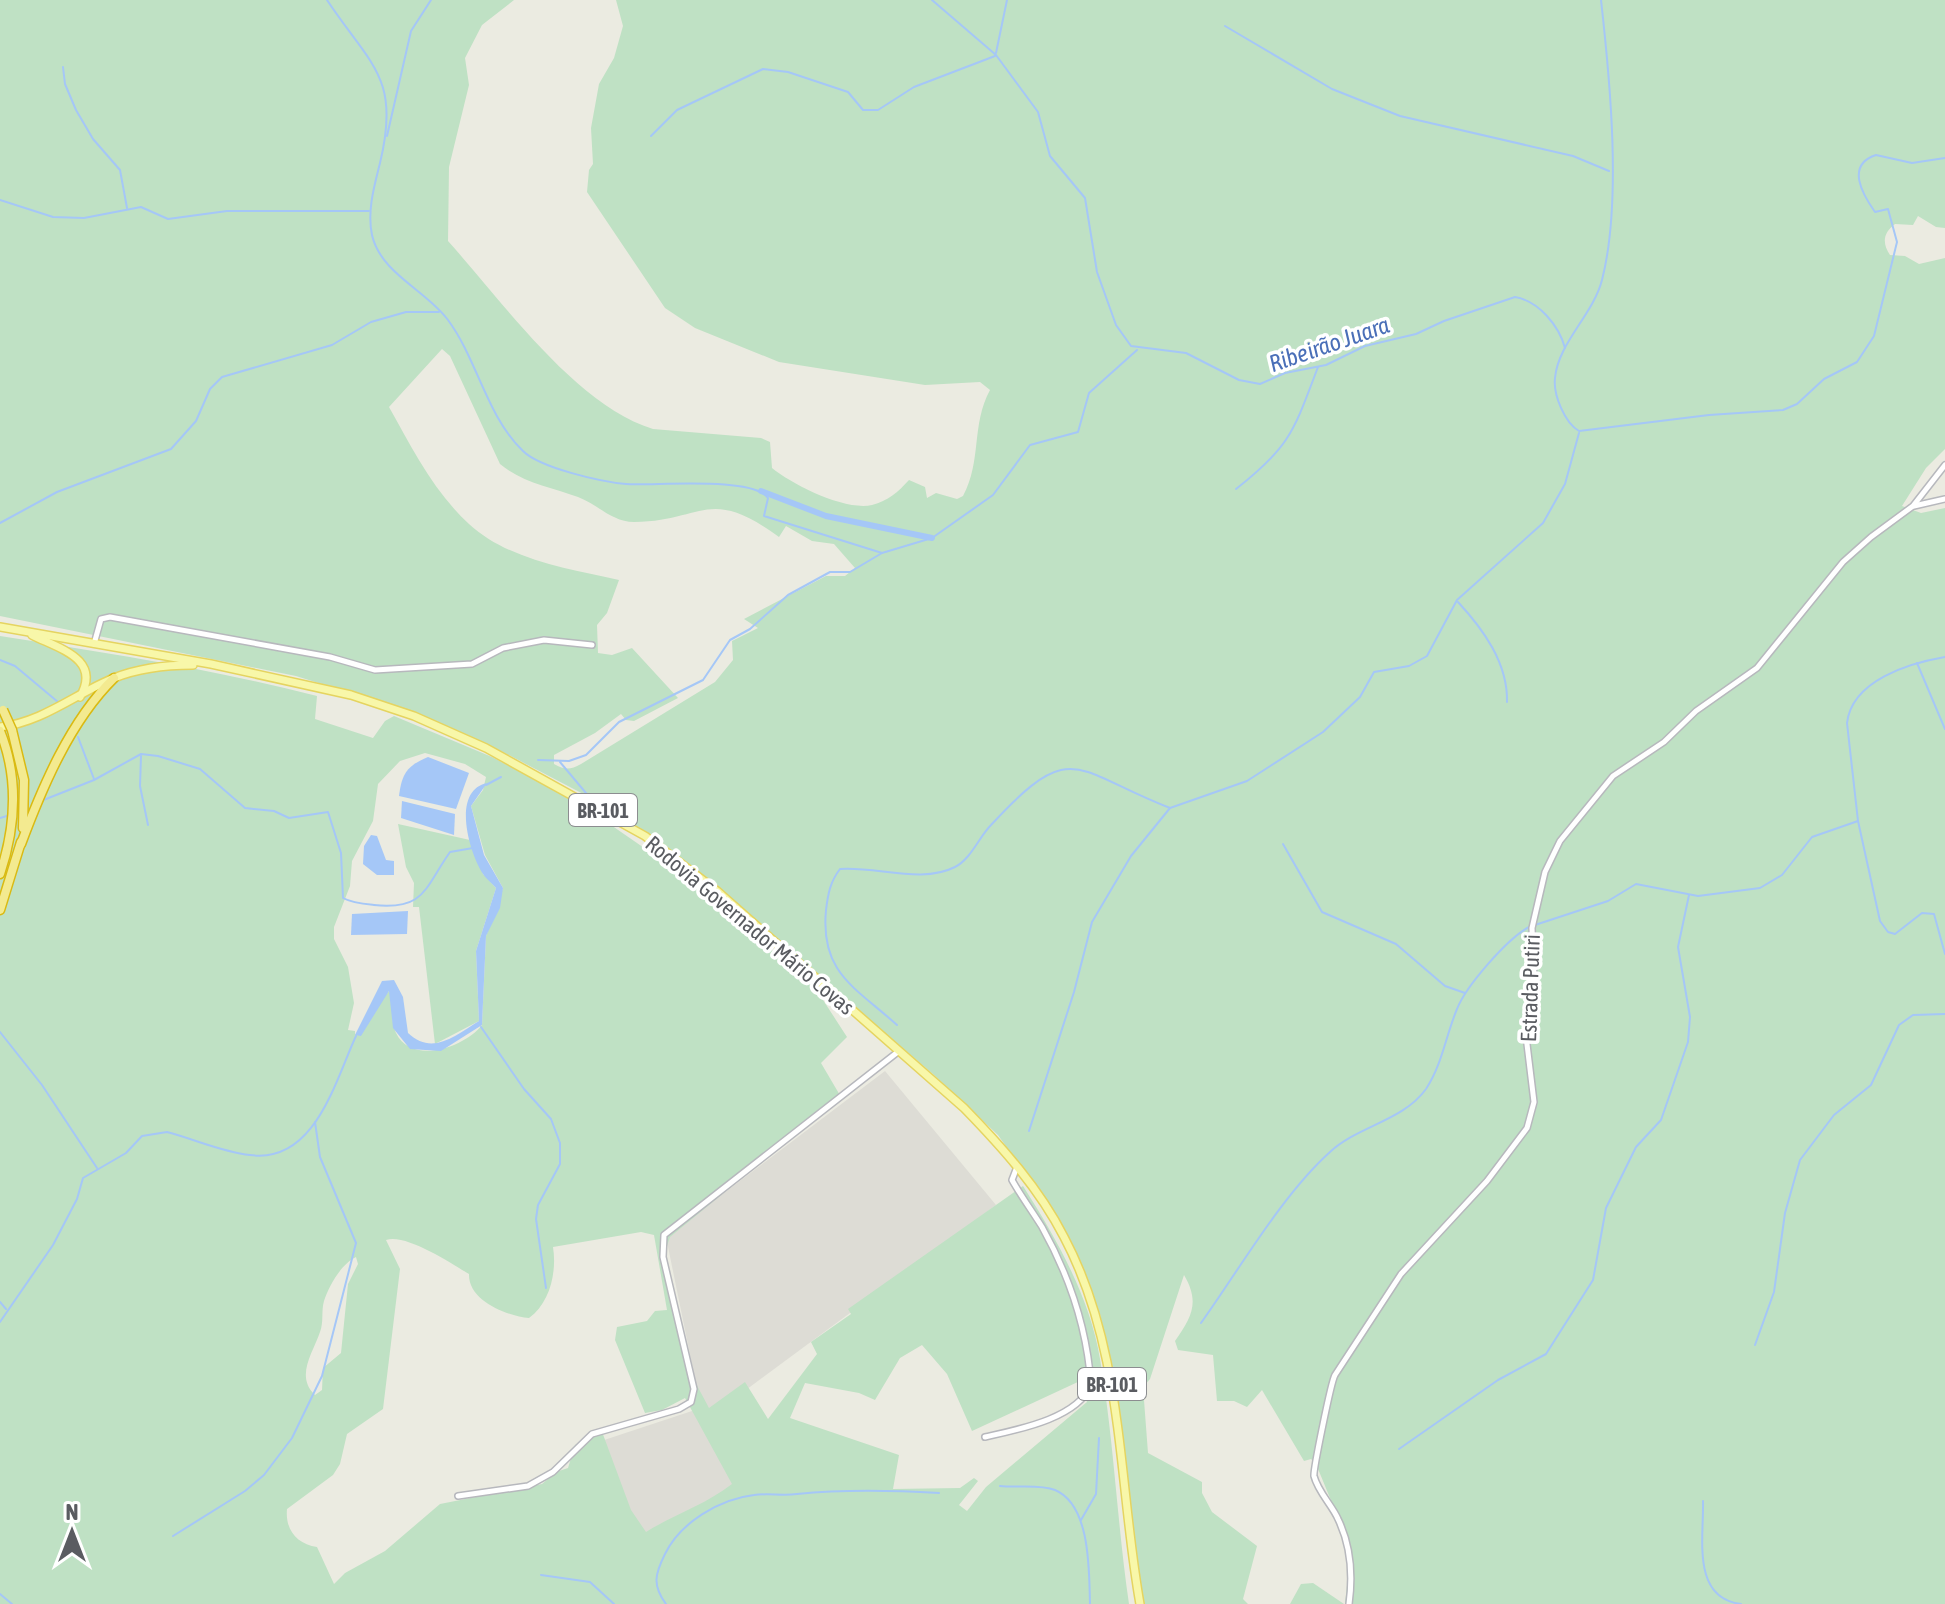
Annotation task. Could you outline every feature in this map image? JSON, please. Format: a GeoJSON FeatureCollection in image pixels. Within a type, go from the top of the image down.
{"type":"FeatureCollection","features":[{"type":"Feature","properties":{"kind":"highway"},"geometry":{"type":"LineString","coordinates":[[0,910],[21,844],[54,769],[91,706],[114,678]]}},
{"type":"Feature","properties":{"kind":"highway"},"geometry":{"type":"LineString","coordinates":[[2,707],[12,730],[24,780],[21,844]]}},
{"type":"Feature","properties":{"kind":"highway"},"geometry":{"type":"LineString","coordinates":[[0,730],[11,769],[14,805],[10,841],[0,874]]}},
{"type":"Feature","properties":{"kind":"main road","name":"Rodovia Governador Mário Covas"},"geometry":{"type":"LineString","coordinates":[[0,627],[211,664],[351,695],[414,716],[599,807],[645,836],[717,891],[964,1108],[1017,1167],[1064,1236],[1099,1323],[1112,1387],[1140,1604]]}},
{"type":"Feature","properties":{"kind":"main road"},"geometry":{"type":"LineString","coordinates":[[22,631],[80,660],[88,672],[87,684],[80,697]]}},
{"type":"Feature","properties":{"kind":"main road","name":"BR-101"},"geometry":{"type":"LineString","coordinates":[[0,730],[33,719],[114,678],[156,667],[211,664]]}},
{"type":"Feature","properties":{"kind":"street","name":"Estrada Putiri"},"geometry":{"type":"LineString","coordinates":[[1349,1604],[1351,1571],[1347,1545],[1339,1520],[1314,1477],[1328,1393],[1335,1375],[1401,1274],[1514,1150],[1532,1117],[1533,1087],[1526,1036],[1534,978],[1532,928],[1549,861],[1607,781],[1664,742],[1696,711],[1757,668],[1850,556],[1913,506],[1945,465]]}},
{"type":"Feature","properties":{"kind":"street"},"geometry":{"type":"LineString","coordinates":[[1913,506],[1945,499]]}},
{"type":"Feature","properties":{"kind":"street"},"geometry":{"type":"LineString","coordinates":[[93,645],[101,619],[110,617],[330,657],[375,670],[472,664],[503,648],[544,640],[592,645]]}},
{"type":"Feature","properties":{"kind":"street"},"geometry":{"type":"LineString","coordinates":[[458,1496],[528,1486],[553,1472],[592,1434],[679,1409],[691,1402],[694,1389],[661,1247],[664,1235],[899,1051]]}},
{"type":"Feature","properties":{"kind":"street"},"geometry":{"type":"LineString","coordinates":[[985,1437],[1042,1422],[1081,1398],[1091,1385],[1087,1347],[1075,1297],[1042,1227],[1012,1180],[1017,1167]]}},
{"type":"Feature","properties":{"kind":"shaded area"},"geometry":{"type":"Polygon","coordinates":[[[885,1071],[996,1205],[704,1421],[739,1493],[620,1547],[580,1448],[701,1408],[666,1237],[885,1071]]]}},
{"type":"Feature","properties":{"kind":"green space"},"geometry":{"type":"Polygon","coordinates":[[[0,0],[514,0],[482,25],[465,58],[469,85],[449,167],[448,241],[516,321],[568,375],[624,416],[653,429],[761,438],[770,442],[772,468],[781,475],[820,495],[861,506],[888,498],[909,480],[925,487],[927,498],[936,493],[957,499],[963,496],[973,470],[980,416],[990,390],[980,382],[925,385],[779,362],[695,328],[665,308],[587,192],[589,170],[593,164],[591,128],[599,84],[614,58],[623,26],[616,0],[1945,0],[1945,228],[1936,227],[1918,216],[1913,225],[1895,224],[1888,231],[1885,242],[1890,255],[1905,256],[1919,264],[1945,258],[1945,449],[1926,468],[1902,506],[1921,513],[1945,508],[1945,1604],[1345,1604],[1351,1549],[1316,1464],[1311,1459],[1304,1461],[1262,1390],[1247,1407],[1234,1401],[1217,1401],[1213,1355],[1178,1350],[1175,1341],[1190,1317],[1193,1301],[1184,1275],[1150,1379],[1143,1387],[1148,1453],[1202,1482],[1202,1493],[1212,1512],[1257,1546],[1243,1599],[1248,1604],[1141,1604],[1113,1373],[1100,1314],[1059,1221],[998,1135],[934,1075],[722,893],[589,797],[503,752],[408,711],[296,676],[0,616],[0,0]],[[442,349],[389,407],[434,484],[469,524],[502,546],[540,561],[619,580],[607,613],[597,625],[598,653],[612,655],[632,648],[678,698],[634,721],[626,720],[621,714],[595,733],[554,755],[554,764],[568,768],[581,764],[715,682],[733,660],[732,641],[758,628],[744,619],[826,576],[845,576],[855,568],[834,544],[812,541],[786,526],[779,537],[755,521],[720,509],[657,520],[626,521],[578,497],[518,476],[500,464],[450,356],[442,349]]]}},
{"type":"Feature","properties":{"kind":"green space"},"geometry":{"type":"Polygon","coordinates":[[[0,636],[159,662],[278,686],[317,696],[315,719],[373,738],[385,721],[394,716],[492,757],[579,803],[679,872],[814,986],[847,1037],[821,1063],[841,1097],[670,1237],[665,1252],[693,1378],[709,1408],[745,1382],[768,1419],[817,1354],[811,1342],[851,1314],[848,1309],[1023,1186],[1070,1269],[1095,1336],[1109,1420],[1129,1604],[0,1604],[0,636]],[[425,753],[400,761],[378,784],[373,821],[352,861],[350,886],[334,927],[334,939],[348,967],[354,1003],[348,1030],[355,1031],[355,1035],[389,991],[394,1028],[404,1043],[414,1049],[439,1050],[464,1040],[482,1025],[486,936],[503,888],[485,855],[471,806],[483,790],[486,777],[465,764],[425,753]],[[641,1232],[553,1247],[554,1267],[547,1296],[529,1318],[501,1310],[482,1299],[470,1284],[469,1274],[440,1257],[404,1241],[386,1240],[400,1269],[383,1409],[347,1434],[340,1464],[333,1475],[287,1509],[290,1529],[304,1543],[317,1547],[334,1584],[345,1573],[385,1551],[440,1504],[542,1484],[556,1472],[568,1468],[575,1445],[601,1429],[631,1510],[646,1532],[732,1484],[685,1398],[662,1410],[645,1413],[615,1340],[617,1327],[647,1321],[655,1311],[667,1310],[654,1235],[641,1232]],[[356,1257],[345,1265],[324,1301],[321,1328],[307,1364],[306,1380],[315,1395],[322,1390],[323,1368],[341,1353],[348,1284],[358,1264],[356,1257]],[[922,1345],[900,1358],[875,1400],[859,1393],[805,1383],[790,1418],[899,1455],[893,1489],[960,1488],[974,1478],[978,1481],[959,1505],[967,1511],[986,1487],[1087,1402],[1080,1381],[972,1431],[947,1374],[922,1345]]]}},
{"type":"Feature","properties":{"kind":"green space"},"geometry":{"type":"Polygon","coordinates":[[[398,824],[470,840],[483,874],[496,888],[476,951],[479,1021],[435,1044],[419,907],[413,907],[414,883],[406,867],[398,824]]]}},
{"type":"Feature","properties":{"kind":"green space"},"geometry":{"type":"Polygon","coordinates":[[[1313,1583],[1344,1604],[1290,1604],[1301,1584],[1313,1583]]]}},
{"type":"Feature","properties":{"kind":"water"},"geometry":{"type":"Polygon","coordinates":[[[428,757],[469,773],[456,809],[399,796],[407,771],[428,757]]]}},
{"type":"Feature","properties":{"kind":"water"},"geometry":{"type":"Polygon","coordinates":[[[487,783],[471,806],[484,855],[503,888],[500,908],[486,936],[482,1025],[441,1051],[410,1049],[393,1028],[389,991],[361,1036],[355,1035],[382,981],[394,980],[403,997],[408,1033],[417,1040],[426,1043],[444,1041],[479,1021],[476,951],[496,888],[483,874],[473,852],[466,810],[476,788],[487,783]]]}},
{"type":"Feature","properties":{"kind":"water"},"geometry":{"type":"Polygon","coordinates":[[[402,801],[455,814],[454,835],[401,818],[402,801]]]}},
{"type":"Feature","properties":{"kind":"water"},"geometry":{"type":"Polygon","coordinates":[[[371,835],[377,836],[386,860],[394,861],[394,875],[377,875],[363,864],[364,846],[371,835]]]}},
{"type":"Feature","properties":{"kind":"water"},"geometry":{"type":"Polygon","coordinates":[[[408,911],[407,934],[351,935],[352,914],[408,911]]]}},
{"type":"Feature","properties":{"kind":"waterway"},"geometry":{"type":"LineString","coordinates":[[327,0],[368,57],[384,91],[386,134],[370,217],[377,249],[394,271],[448,320],[500,422],[523,451],[557,468],[615,483],[724,484],[759,491],[768,498],[764,516],[882,553]]}},
{"type":"Feature","properties":{"kind":"waterway"},"geometry":{"type":"LineString","coordinates":[[387,136],[411,31],[431,0]]}},
{"type":"Feature","properties":{"kind":"waterway","name":"Ribeirão Juara"},"geometry":{"type":"LineString","coordinates":[[932,0],[996,55],[1038,112],[1050,156],[1085,198],[1097,272],[1116,325],[1131,346],[1186,353],[1239,380],[1260,384],[1285,373],[1326,365],[1365,346],[1416,334],[1515,297],[1524,299],[1547,316],[1565,348]]}},
{"type":"Feature","properties":{"kind":"waterway"},"geometry":{"type":"LineString","coordinates":[[996,53],[1007,0]]}},
{"type":"Feature","properties":{"kind":"waterway","name":"Ribeirão Juara"},"geometry":{"type":"LineString","coordinates":[[1601,0],[1612,141],[1612,215],[1608,249],[1598,293],[1562,353],[1555,378],[1561,408],[1579,431],[1709,415],[1783,410],[1797,404],[1824,379],[1857,362],[1874,336],[1897,242],[1888,209],[1875,212],[1862,189],[1859,181],[1861,166],[1876,155],[1912,163],[1945,158]]}},
{"type":"Feature","properties":{"kind":"waterway"},"geometry":{"type":"LineString","coordinates":[[1225,26],[1332,89],[1400,116],[1573,156],[1609,171]]}},
{"type":"Feature","properties":{"kind":"waterway"},"geometry":{"type":"LineString","coordinates":[[651,136],[677,110],[763,69],[788,72],[848,92],[863,110],[878,110],[914,87],[995,56]]}},
{"type":"Feature","properties":{"kind":"waterway"},"geometry":{"type":"LineString","coordinates":[[63,67],[65,84],[76,110],[93,139],[120,170],[127,208]]}},
{"type":"Feature","properties":{"kind":"waterway"},"geometry":{"type":"LineString","coordinates":[[0,200],[53,217],[84,218],[141,207],[168,219],[227,211],[369,211]]}},
{"type":"Feature","properties":{"kind":"waterway"},"geometry":{"type":"LineString","coordinates":[[0,523],[57,492],[171,449],[196,421],[210,389],[222,377],[332,345],[371,322],[406,312],[439,312]]}},
{"type":"Feature","properties":{"kind":"waterway","name":"Ribeirão Juara"},"geometry":{"type":"LineString","coordinates":[[538,760],[569,761],[586,755],[619,722],[703,680],[730,640],[750,629],[788,595],[830,572],[850,572],[882,553],[932,538],[993,495],[1030,445],[1078,432],[1089,393],[1137,350]]}},
{"type":"Feature","properties":{"kind":"waterway"},"geometry":{"type":"LineString","coordinates":[[1236,489],[1269,461],[1289,436],[1318,367]]}},
{"type":"Feature","properties":{"kind":"waterway"},"geometry":{"type":"LineString","coordinates":[[1029,1131],[1074,992],[1092,922],[1131,856],[1170,808],[1247,781],[1323,732],[1360,697],[1374,672],[1409,666],[1427,656],[1457,600],[1543,523],[1565,484],[1579,433]]}},
{"type":"Feature","properties":{"kind":"waterway"},"geometry":{"type":"LineString","coordinates":[[761,491],[826,516],[932,538]]}},
{"type":"Feature","properties":{"kind":"waterway"},"geometry":{"type":"LineString","coordinates":[[1458,602],[1499,660],[1507,702]]}},
{"type":"Feature","properties":{"kind":"waterway"},"geometry":{"type":"LineString","coordinates":[[1945,657],[1900,669],[1871,685],[1851,708],[1847,723],[1858,821],[1880,921],[1888,932],[1895,934],[1922,913],[1934,914],[1945,954]]}},
{"type":"Feature","properties":{"kind":"waterway"},"geometry":{"type":"LineString","coordinates":[[0,660],[15,666],[58,702]]}},
{"type":"Feature","properties":{"kind":"waterway"},"geometry":{"type":"LineString","coordinates":[[1917,663],[1945,729]]}},
{"type":"Feature","properties":{"kind":"waterway"},"geometry":{"type":"LineString","coordinates":[[78,737],[94,779]]}},
{"type":"Feature","properties":{"kind":"waterway"},"geometry":{"type":"LineString","coordinates":[[41,801],[94,780],[141,754],[200,769],[245,808],[274,811],[289,818],[328,812],[341,853],[343,898],[366,904],[391,906],[414,900],[428,886],[450,852],[473,848]]}},
{"type":"Feature","properties":{"kind":"waterway"},"geometry":{"type":"LineString","coordinates":[[141,756],[140,786],[148,825]]}},
{"type":"Feature","properties":{"kind":"waterway"},"geometry":{"type":"LineString","coordinates":[[560,762],[591,799],[622,819]]}},
{"type":"Feature","properties":{"kind":"waterway"},"geometry":{"type":"LineString","coordinates":[[897,1025],[854,989],[835,964],[829,949],[827,904],[832,883],[840,869],[928,874],[955,867],[966,859],[987,830],[1018,797],[1058,771],[1075,769],[1093,774],[1170,808]]}},
{"type":"Feature","properties":{"kind":"waterway","name":"Ribeirão Juara"},"geometry":{"type":"LineString","coordinates":[[486,785],[501,777]]}},
{"type":"Feature","properties":{"kind":"waterway"},"geometry":{"type":"LineString","coordinates":[[0,818],[10,815]]}},
{"type":"Feature","properties":{"kind":"waterway"},"geometry":{"type":"LineString","coordinates":[[1535,925],[1608,901],[1636,884],[1698,896],[1760,888],[1782,875],[1812,837],[1858,821]]}},
{"type":"Feature","properties":{"kind":"waterway"},"geometry":{"type":"LineString","coordinates":[[1283,844],[1322,912],[1396,944],[1445,986],[1465,993]]}},
{"type":"Feature","properties":{"kind":"waterway"},"geometry":{"type":"LineString","coordinates":[[1399,1449],[1498,1380],[1546,1354],[1593,1280],[1606,1208],[1636,1147],[1661,1120],[1688,1042],[1690,1017],[1678,947],[1689,895]]}},
{"type":"Feature","properties":{"kind":"waterway"},"geometry":{"type":"LineString","coordinates":[[1201,1323],[1278,1211],[1312,1170],[1341,1143],[1405,1109],[1426,1089],[1462,999],[1499,952],[1529,927]]}},
{"type":"Feature","properties":{"kind":"waterway"},"geometry":{"type":"LineString","coordinates":[[1755,1345],[1774,1292],[1785,1213],[1800,1160],[1834,1115],[1871,1085],[1899,1025],[1913,1015],[1945,1014]]}},
{"type":"Feature","properties":{"kind":"waterway"},"geometry":{"type":"LineString","coordinates":[[481,1027],[524,1089],[551,1119],[560,1143],[560,1164],[538,1205],[536,1219],[546,1288]]}},
{"type":"Feature","properties":{"kind":"waterway"},"geometry":{"type":"LineString","coordinates":[[0,1032],[42,1085],[97,1168]]}},
{"type":"Feature","properties":{"kind":"waterway","name":"Ribeirão Juara"},"geometry":{"type":"LineString","coordinates":[[0,1322],[53,1245],[77,1199],[83,1178],[126,1153],[142,1136],[167,1132],[250,1155],[272,1154],[291,1147],[320,1116],[356,1036]]}},
{"type":"Feature","properties":{"kind":"waterway"},"geometry":{"type":"LineString","coordinates":[[173,1536],[245,1491],[264,1475],[292,1438],[322,1376],[356,1243],[320,1157],[315,1122]]}},
{"type":"Feature","properties":{"kind":"waterway"},"geometry":{"type":"LineString","coordinates":[[0,1302],[6,1309]]}},
{"type":"Feature","properties":{"kind":"waterway"},"geometry":{"type":"LineString","coordinates":[[1081,1520],[1096,1494],[1099,1438]]}},
{"type":"Feature","properties":{"kind":"waterway"},"geometry":{"type":"LineString","coordinates":[[1000,1486],[1049,1488],[1067,1498],[1076,1510],[1086,1541],[1090,1604]]}},
{"type":"Feature","properties":{"kind":"waterway"},"geometry":{"type":"LineString","coordinates":[[666,1604],[656,1579],[662,1561],[680,1532],[714,1507],[759,1494],[833,1491],[939,1493]]}},
{"type":"Feature","properties":{"kind":"waterway"},"geometry":{"type":"LineString","coordinates":[[1703,1501],[1702,1548],[1707,1578],[1714,1590],[1725,1599],[1741,1604]]}},
{"type":"Feature","properties":{"kind":"waterway"},"geometry":{"type":"LineString","coordinates":[[541,1575],[590,1582],[614,1604]]}},
{"type":"Feature","properties":{"kind":"waterway"},"geometry":{"type":"LineString","coordinates":[[0,1594],[12,1604]]}}]}
